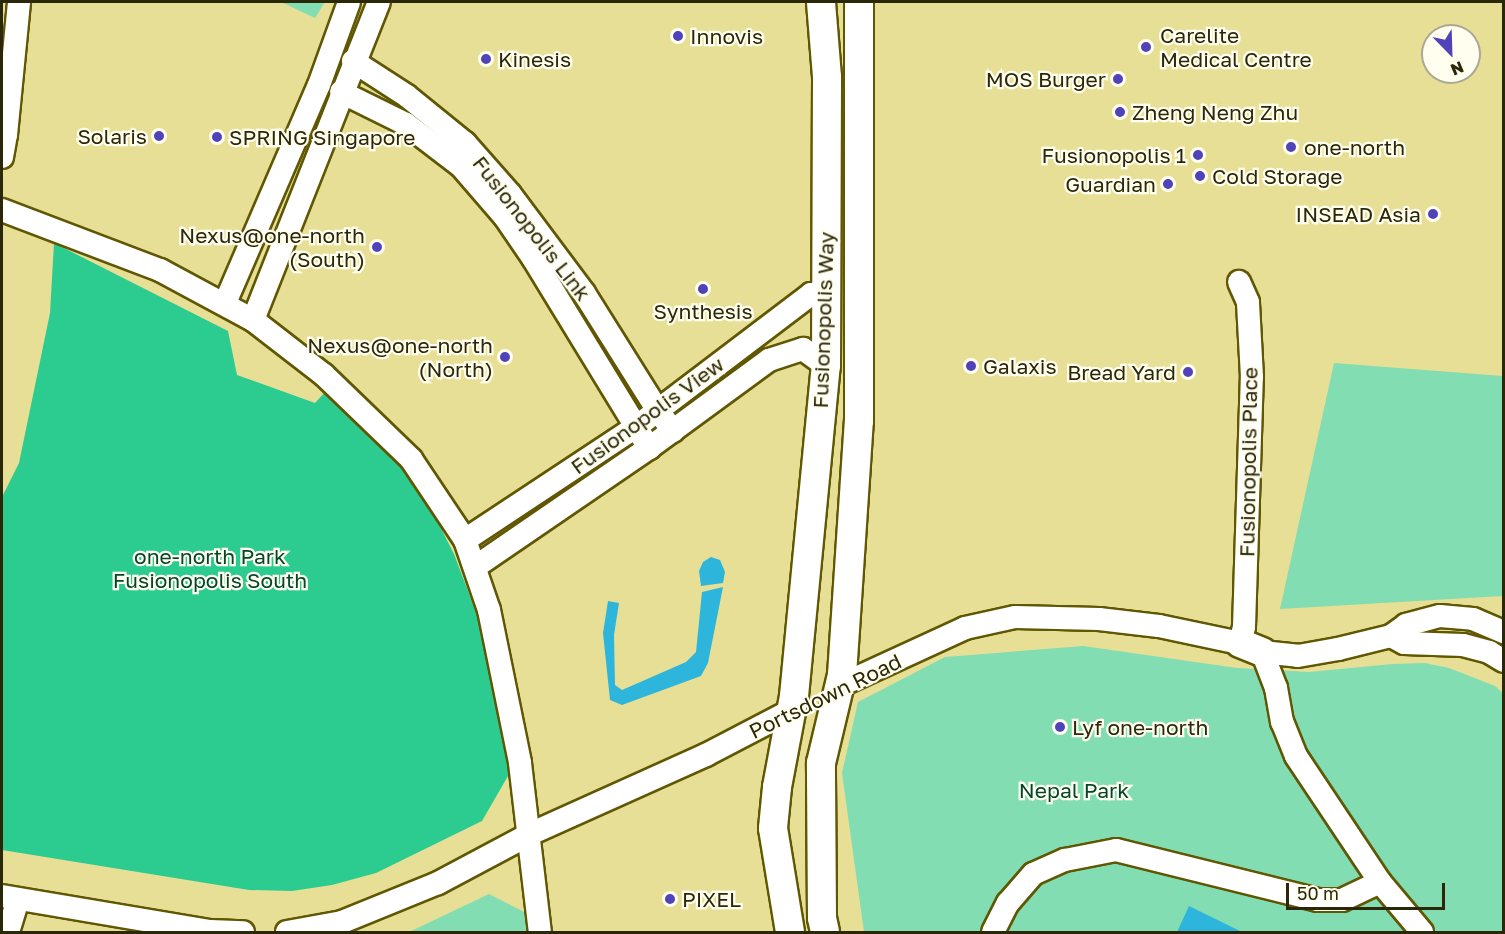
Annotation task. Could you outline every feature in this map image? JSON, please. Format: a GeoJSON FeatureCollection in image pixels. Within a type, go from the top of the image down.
{"type":"FeatureCollection","features":[{"type":"Feature","properties":{"kind":"street"},"geometry":{"type":"LineString","coordinates":[[2,157],[19,2]]}},
{"type":"Feature","properties":{"kind":"street"},"geometry":{"type":"LineString","coordinates":[[225,303],[319,85],[349,2]]}},
{"type":"Feature","properties":{"kind":"street"},"geometry":{"type":"LineString","coordinates":[[253,320],[341,92],[379,2]]}},
{"type":"Feature","properties":{"kind":"street","name":"Fusionopolis Way"},"geometry":{"type":"LineString","coordinates":[[790,933],[773,828],[777,787],[792,710],[806,591],[812,498],[826,366],[827,77],[821,2]]}},
{"type":"Feature","properties":{"kind":"street","name":"Fusionopolis Way"},"geometry":{"type":"LineString","coordinates":[[825,933],[822,918],[821,762],[839,686],[859,421],[859,2]]}},
{"type":"Feature","properties":{"kind":"street","name":"Fusionopolis Link"},"geometry":{"type":"LineString","coordinates":[[354,61],[407,96],[465,143],[510,194],[584,293],[657,411],[673,431]]}},
{"type":"Feature","properties":{"kind":"street","name":"Fusionopolis Link"},"geometry":{"type":"LineString","coordinates":[[341,92],[406,124],[461,166],[505,218],[533,258],[649,448]]}},
{"type":"Feature","properties":{"kind":"street"},"geometry":{"type":"LineString","coordinates":[[2,210],[160,270],[253,320],[331,382],[411,459],[465,540],[475,567],[500,657],[530,834],[540,933]]}},
{"type":"Feature","properties":{"kind":"street","name":"Fusionopolis Place"},"geometry":{"type":"LineString","coordinates":[[1239,282],[1248,302],[1252,377],[1244,627],[1251,648]]}},
{"type":"Feature","properties":{"kind":"street","name":"Fusionopolis View"},"geometry":{"type":"LineString","coordinates":[[465,540],[636,427],[811,294],[827,293]]}},
{"type":"Feature","properties":{"kind":"street","name":"Fusionopolis View"},"geometry":{"type":"LineString","coordinates":[[475,567],[649,448],[769,360],[803,349],[826,366]]}},
{"type":"Feature","properties":{"kind":"street","name":"Portsdown Road"},"geometry":{"type":"LineString","coordinates":[[287,933],[342,922],[438,883],[530,834],[706,755],[839,686],[965,628],[1015,617],[1099,619],[1149,625],[1298,656],[1391,636],[1406,625],[1440,616],[1473,619],[1503,632]]}},
{"type":"Feature","properties":{"kind":"street","name":"Portsdown Road"},"geometry":{"type":"LineString","coordinates":[[1391,636],[1404,643],[1463,645],[1489,652],[1503,662]]}},
{"type":"Feature","properties":{"kind":"street"},"geometry":{"type":"LineString","coordinates":[[1251,648],[1276,688],[1282,722],[1296,756],[1380,882],[1422,933]]}},
{"type":"Feature","properties":{"kind":"street"},"geometry":{"type":"LineString","coordinates":[[1276,688],[1298,656]]}},
{"type":"Feature","properties":{"kind":"street"},"geometry":{"type":"LineString","coordinates":[[993,933],[1008,903],[1033,874],[1065,860],[1116,850],[1318,900],[1342,900],[1380,882]]}},
{"type":"Feature","properties":{"kind":"street"},"geometry":{"type":"LineString","coordinates":[[8,933],[10,897],[210,931],[243,933]]}},
{"type":"Feature","properties":{"kind":"green space"},"geometry":{"type":"Polygon","coordinates":[[[281,2],[325,2],[315,18],[281,2]]]}},
{"type":"Feature","properties":{"kind":"green space","name":"one-north Park Fusionopolis South"},"geometry":{"type":"Polygon","coordinates":[[[54,243],[228,331],[237,375],[315,403],[327,390],[403,464],[431,509],[454,554],[486,639],[512,769],[482,821],[376,873],[332,885],[292,891],[249,890],[2,850],[2,497],[19,463],[50,313],[54,243]]]}},
{"type":"Feature","properties":{"kind":"green space"},"geometry":{"type":"Polygon","coordinates":[[[1334,363],[1503,376],[1503,596],[1280,609],[1334,363]]]}},
{"type":"Feature","properties":{"kind":"green space","name":"Nepal Park"},"geometry":{"type":"Polygon","coordinates":[[[1083,646],[1237,668],[1309,672],[1425,663],[1449,668],[1495,686],[1503,693],[1503,932],[864,932],[842,773],[858,702],[945,657],[1083,646]]]}},
{"type":"Feature","properties":{"kind":"green space"},"geometry":{"type":"Polygon","coordinates":[[[489,894],[528,914],[530,932],[409,932],[489,894]]]}},
{"type":"Feature","properties":{"kind":"water"},"geometry":{"type":"Polygon","coordinates":[[[711,557],[720,560],[725,572],[723,583],[701,586],[699,571],[703,562],[711,557]]]}},
{"type":"Feature","properties":{"kind":"water"},"geometry":{"type":"Polygon","coordinates":[[[723,587],[708,663],[701,676],[622,705],[610,700],[603,633],[608,601],[619,603],[614,635],[615,685],[622,690],[686,662],[696,652],[702,592],[723,587]]]}},
{"type":"Feature","properties":{"kind":"water"},"geometry":{"type":"Polygon","coordinates":[[[1189,906],[1242,932],[1177,932],[1189,906]]]}},
{"type":"Feature","properties":{"kind":"place","name":"Innovis"},"geometry":{"type":"Point","coordinates":[678,36]}},
{"type":"Feature","properties":{"kind":"place","name":"Carelite Medical Centre"},"geometry":{"type":"Point","coordinates":[1146,47]}},
{"type":"Feature","properties":{"kind":"place","name":"Kinesis"},"geometry":{"type":"Point","coordinates":[486,59]}},
{"type":"Feature","properties":{"kind":"place","name":"MOS Burger"},"geometry":{"type":"Point","coordinates":[1118,79]}},
{"type":"Feature","properties":{"kind":"place","name":"Zheng Neng Zhu"},"geometry":{"type":"Point","coordinates":[1120,112]}},
{"type":"Feature","properties":{"kind":"place","name":"Solaris"},"geometry":{"type":"Point","coordinates":[159,136]}},
{"type":"Feature","properties":{"kind":"place","name":"SPRING Singapore"},"geometry":{"type":"Point","coordinates":[217,137]}},
{"type":"Feature","properties":{"kind":"place","name":"one-north"},"geometry":{"type":"Point","coordinates":[1291,147]}},
{"type":"Feature","properties":{"kind":"place","name":"Fusionopolis 1"},"geometry":{"type":"Point","coordinates":[1198,155]}},
{"type":"Feature","properties":{"kind":"place","name":"Cold Storage"},"geometry":{"type":"Point","coordinates":[1200,176]}},
{"type":"Feature","properties":{"kind":"place","name":"Guardian"},"geometry":{"type":"Point","coordinates":[1168,184]}},
{"type":"Feature","properties":{"kind":"place","name":"INSEAD Asia"},"geometry":{"type":"Point","coordinates":[1433,214]}},
{"type":"Feature","properties":{"kind":"place","name":"Nexus@one-north (South)"},"geometry":{"type":"Point","coordinates":[377,247]}},
{"type":"Feature","properties":{"kind":"place","name":"Synthesis"},"geometry":{"type":"Point","coordinates":[703,289]}},
{"type":"Feature","properties":{"kind":"place","name":"Nexus@one-north (North)"},"geometry":{"type":"Point","coordinates":[505,357]}},
{"type":"Feature","properties":{"kind":"place","name":"Galaxis"},"geometry":{"type":"Point","coordinates":[971,366]}},
{"type":"Feature","properties":{"kind":"place","name":"Bread Yard"},"geometry":{"type":"Point","coordinates":[1188,372]}},
{"type":"Feature","properties":{"kind":"place","name":"Lyf one-north"},"geometry":{"type":"Point","coordinates":[1060,727]}},
{"type":"Feature","properties":{"kind":"place","name":"PIXEL"},"geometry":{"type":"Point","coordinates":[670,899]}}]}
